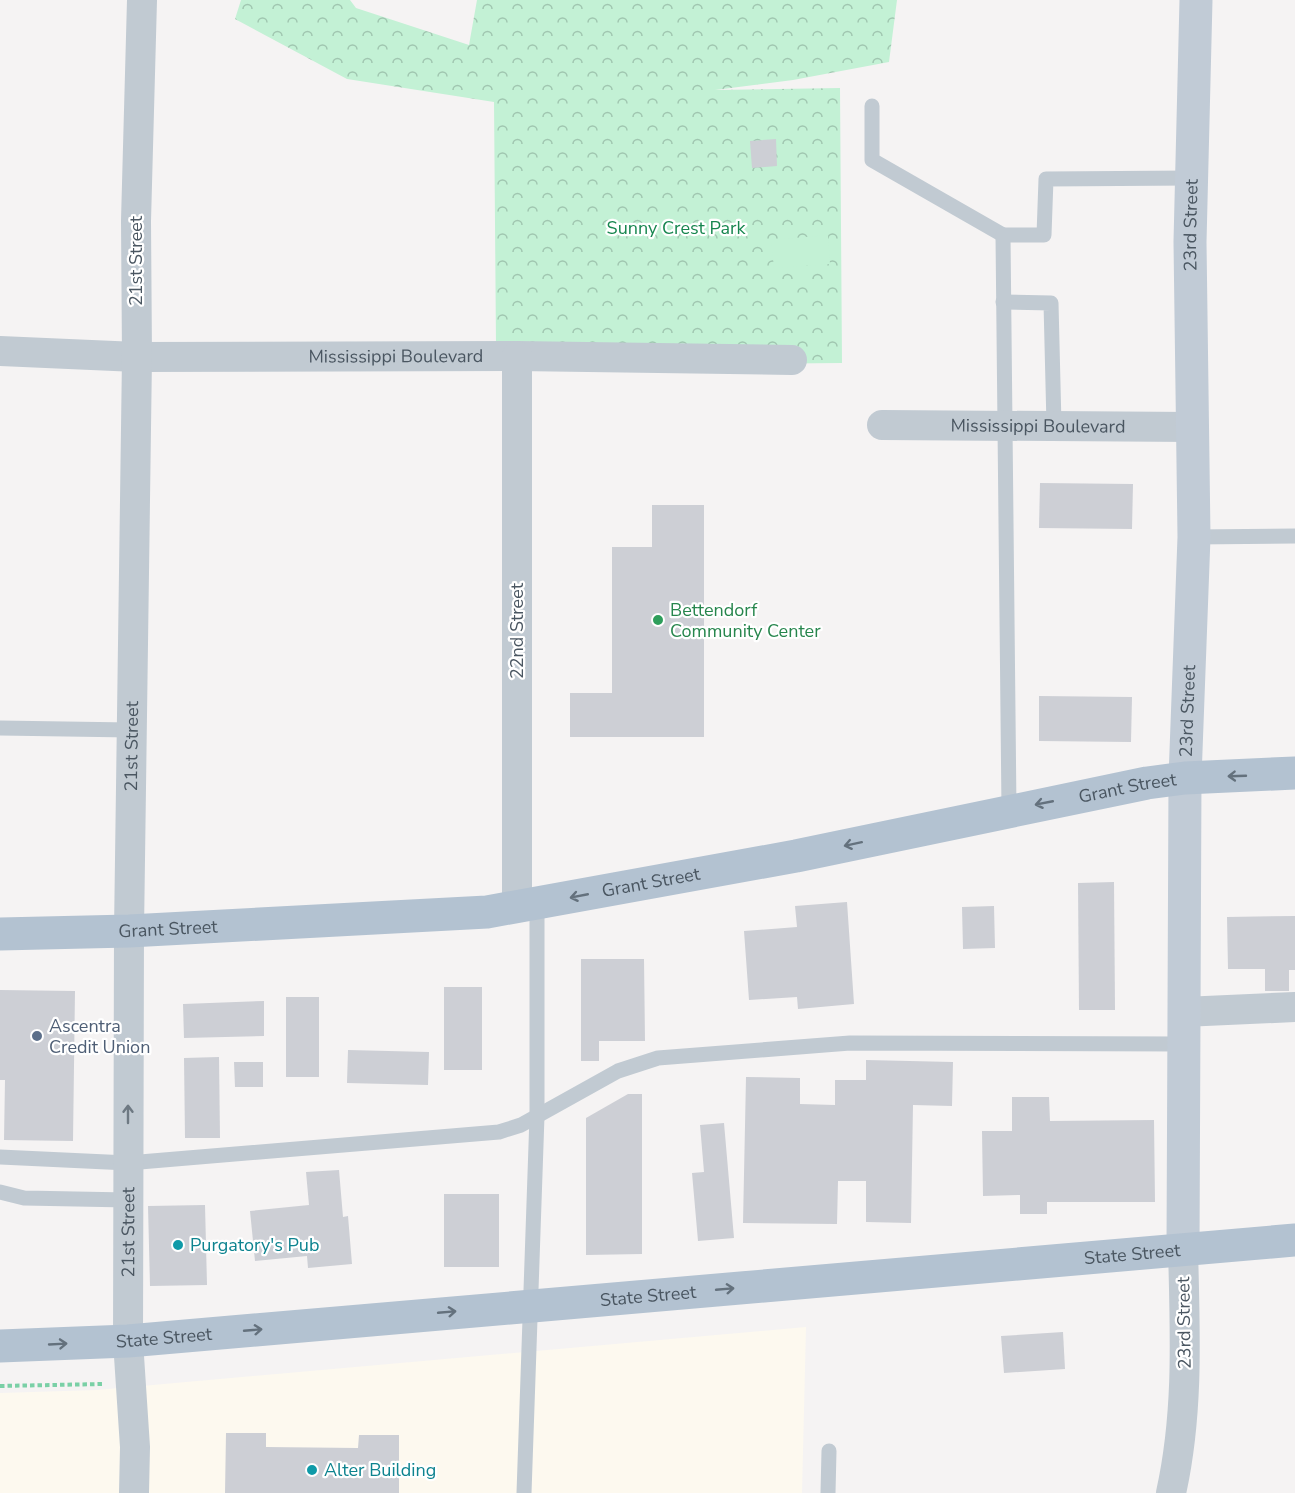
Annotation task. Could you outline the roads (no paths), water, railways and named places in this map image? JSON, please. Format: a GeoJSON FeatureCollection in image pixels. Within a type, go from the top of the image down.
{"type":"FeatureCollection","features":[{"type":"Feature","properties":{"kind":"main road","name":"Grant Street"},"geometry":{"type":"LineString","coordinates":[[0,934],[129,931],[487,912],[796,856],[1009,810],[1185,778],[1295,773]]}},
{"type":"Feature","properties":{"kind":"main road","name":"State Street"},"geometry":{"type":"LineString","coordinates":[[0,1347],[128,1341],[1295,1240]]}},
{"type":"Feature","properties":{"kind":"street","name":"21st Street"},"geometry":{"type":"LineString","coordinates":[[134,1493],[135,1447],[128,1341],[129,931],[137,357],[136,221],[142,0]]}},
{"type":"Feature","properties":{"kind":"street","name":"23rd Street"},"geometry":{"type":"LineString","coordinates":[[1172,1493],[1180,1456],[1186,1375],[1183,1249],[1183,1012],[1185,778],[1194,537],[1192,178],[1196,0]]}},
{"type":"Feature","properties":{"kind":"street","name":"Mississippi Boulevard"},"geometry":{"type":"LineString","coordinates":[[0,351],[137,357],[517,356],[792,360]]}},
{"type":"Feature","properties":{"kind":"street","name":"22nd Street"},"geometry":{"type":"LineString","coordinates":[[517,356],[527,905]]}},
{"type":"Feature","properties":{"kind":"street","name":"Mississippi Boulevard"},"geometry":{"type":"LineString","coordinates":[[882,425],[1192,428]]}},
{"type":"Feature","properties":{"kind":"street"},"geometry":{"type":"LineString","coordinates":[[1183,1012],[1295,1007]]}},
{"type":"Feature","properties":{"kind":"lane"},"geometry":{"type":"LineString","coordinates":[[872,106],[872,160],[1003,235],[1044,235],[1046,179],[1192,178]]}},
{"type":"Feature","properties":{"kind":"lane"},"geometry":{"type":"LineString","coordinates":[[1003,235],[1009,810]]}},
{"type":"Feature","properties":{"kind":"lane"},"geometry":{"type":"LineString","coordinates":[[1003,303],[1051,303],[1054,425]]}},
{"type":"Feature","properties":{"kind":"lane"},"geometry":{"type":"LineString","coordinates":[[1194,537],[1295,536]]}},
{"type":"Feature","properties":{"kind":"lane"},"geometry":{"type":"LineString","coordinates":[[0,728],[131,730]]}},
{"type":"Feature","properties":{"kind":"lane"},"geometry":{"type":"LineString","coordinates":[[524,1493],[537,1116],[527,905]]}},
{"type":"Feature","properties":{"kind":"lane"},"geometry":{"type":"LineString","coordinates":[[0,1157],[128,1164],[499,1132],[537,1116],[618,1071],[658,1058],[850,1042],[1183,1044]]}},
{"type":"Feature","properties":{"kind":"lane"},"geometry":{"type":"LineString","coordinates":[[0,1192],[24,1198],[128,1200]]}},
{"type":"Feature","properties":{"kind":"lane"},"geometry":{"type":"LineString","coordinates":[[828,1493],[829,1451]]}},
{"type":"Feature","properties":{"kind":"place","name":"Bettendorf Community Center"},"geometry":{"type":"Point","coordinates":[658,620]}},
{"type":"Feature","properties":{"kind":"place","name":"Ascentra Credit Union"},"geometry":{"type":"Point","coordinates":[37,1036]}},
{"type":"Feature","properties":{"kind":"place","name":"Purgatory's Pub"},"geometry":{"type":"Point","coordinates":[178,1245]}},
{"type":"Feature","properties":{"kind":"place","name":"Alter Building"},"geometry":{"type":"Point","coordinates":[312,1470]}},
{"type":"Feature","properties":{"kind":"park label","name":"Sunny Crest Park"},"geometry":{"type":"Point","coordinates":[676,228]}}]}
